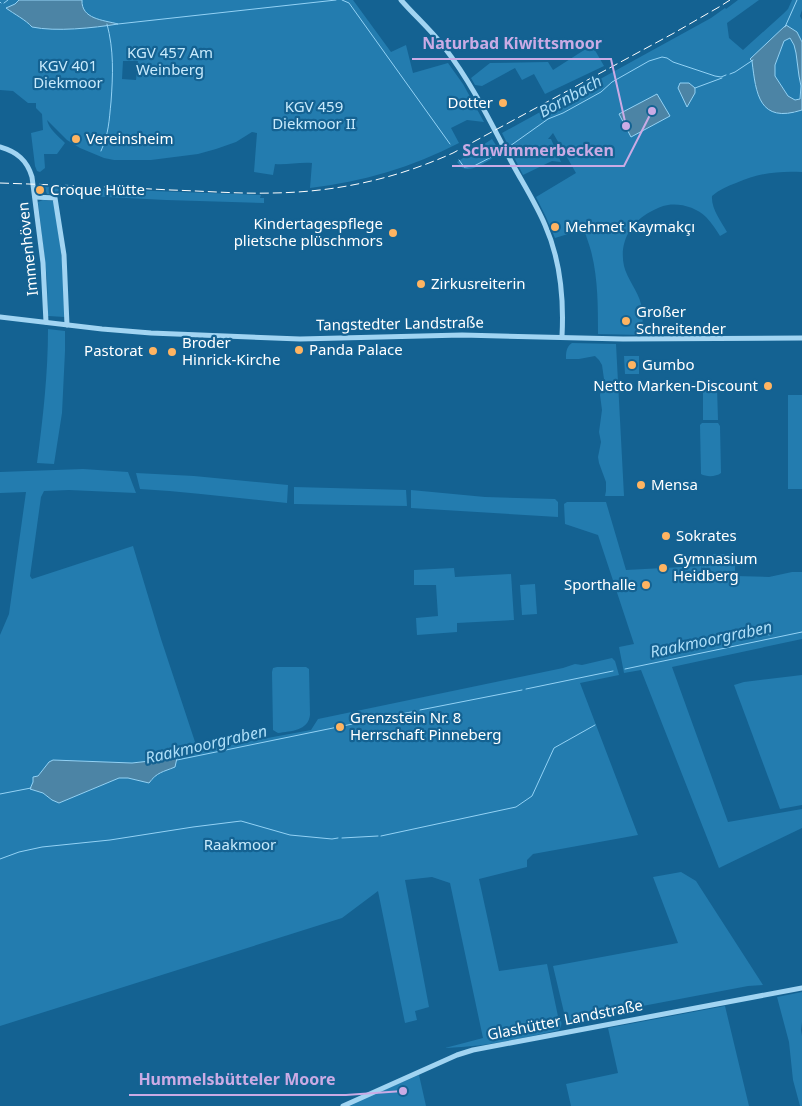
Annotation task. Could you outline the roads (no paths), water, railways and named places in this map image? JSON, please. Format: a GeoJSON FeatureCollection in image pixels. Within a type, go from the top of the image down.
{"type":"FeatureCollection","features":[{"type":"Feature","properties":{"kind":"street"},"geometry":{"type":"LineString","coordinates":[[400,0],[425,25],[455,62],[474,91],[537,208],[556,254],[562,283],[562,336]]}},
{"type":"Feature","properties":{"kind":"street","name":"Immenhöven"},"geometry":{"type":"LineString","coordinates":[[0,147],[20,156],[31,174],[45,285],[46,322]]}},
{"type":"Feature","properties":{"kind":"street"},"geometry":{"type":"LineString","coordinates":[[35,197],[55,198],[64,256],[67,324]]}},
{"type":"Feature","properties":{"kind":"street","name":"Tangstedter Landstraße"},"geometry":{"type":"LineString","coordinates":[[0,316],[102,329],[151,333],[300,339],[437,335],[802,338]]}},
{"type":"Feature","properties":{"kind":"street","name":"Glashütter Landstraße"},"geometry":{"type":"LineString","coordinates":[[343,1106],[457,1055],[473,1050],[802,988]]}},
{"type":"Feature","properties":{"kind":"waterway"},"geometry":{"type":"LineString","coordinates":[[4,3],[8,0]]}},
{"type":"Feature","properties":{"kind":"waterway","name":"Bornbach"},"geometry":{"type":"LineString","coordinates":[[118,24],[336,0]]}},
{"type":"Feature","properties":{"kind":"waterway","name":"Bornbach"},"geometry":{"type":"LineString","coordinates":[[342,0],[349,3],[450,144]]}},
{"type":"Feature","properties":{"kind":"waterway","name":"Bornbach"},"geometry":{"type":"LineString","coordinates":[[785,27],[797,0]]}},
{"type":"Feature","properties":{"kind":"waterway"},"geometry":{"type":"LineString","coordinates":[[101,151],[108,127],[112,82],[112,53],[107,24]]}},
{"type":"Feature","properties":{"kind":"waterway","name":"Bornbach"},"geometry":{"type":"LineString","coordinates":[[510,146],[548,119],[601,92],[612,82],[649,61],[662,57],[715,76],[721,77],[726,75]]}},
{"type":"Feature","properties":{"kind":"waterway","name":"Bornbach"},"geometry":{"type":"LineString","coordinates":[[730,74],[753,60]]}},
{"type":"Feature","properties":{"kind":"waterway"},"geometry":{"type":"LineString","coordinates":[[695,88],[722,78]]}},
{"type":"Feature","properties":{"kind":"waterway","name":"Bornbach"},"geometry":{"type":"LineString","coordinates":[[459,160],[464,167],[474,166],[499,153]]}},
{"type":"Feature","properties":{"kind":"waterway"},"geometry":{"type":"LineString","coordinates":[[768,629],[769,635]]}},
{"type":"Feature","properties":{"kind":"waterway","name":"Raakmoorgraben"},"geometry":{"type":"LineString","coordinates":[[625,669],[802,632]]}},
{"type":"Feature","properties":{"kind":"waterway","name":"Raakmoorgraben"},"geometry":{"type":"LineString","coordinates":[[526,689],[613,671]]}},
{"type":"Feature","properties":{"kind":"waterway","name":"Raakmoorgraben"},"geometry":{"type":"LineString","coordinates":[[420,710],[522,690]]}},
{"type":"Feature","properties":{"kind":"waterway","name":"Raakmoorgraben"},"geometry":{"type":"LineString","coordinates":[[177,760],[416,711]]}},
{"type":"Feature","properties":{"kind":"waterway"},"geometry":{"type":"LineString","coordinates":[[381,836],[516,807],[532,796],[554,748],[595,725]]}},
{"type":"Feature","properties":{"kind":"waterway","name":"Raakmoorgraben"},"geometry":{"type":"LineString","coordinates":[[0,794],[31,788]]}},
{"type":"Feature","properties":{"kind":"waterway"},"geometry":{"type":"LineString","coordinates":[[0,859],[19,852],[42,847],[110,840],[241,821],[290,835],[338,838]]}},
{"type":"Feature","properties":{"kind":"waterway"},"geometry":{"type":"LineString","coordinates":[[342,838],[378,836]]}},
{"type":"Feature","properties":{"kind":"railway"},"geometry":{"type":"LineString","coordinates":[[0,183],[273,193],[343,187],[387,177],[453,153],[674,33],[730,0]]}},
{"type":"Feature","properties":{"kind":"place","name":"Dotter"},"geometry":{"type":"Point","coordinates":[503,103]}},
{"type":"Feature","properties":{"kind":"place","name":"Schwimmerbecken"},"geometry":{"type":"Point","coordinates":[652,111]}},
{"type":"Feature","properties":{"kind":"place","name":"Naturbad Kiwittsmoor"},"geometry":{"type":"Point","coordinates":[626,126]}},
{"type":"Feature","properties":{"kind":"place","name":"Vereinsheim"},"geometry":{"type":"Point","coordinates":[76,139]}},
{"type":"Feature","properties":{"kind":"place","name":"Croque Hütte"},"geometry":{"type":"Point","coordinates":[40,190]}},
{"type":"Feature","properties":{"kind":"place","name":"Mehmet Kaymakçı"},"geometry":{"type":"Point","coordinates":[555,227]}},
{"type":"Feature","properties":{"kind":"place","name":"Kindertagespflege plietsche plüschmors"},"geometry":{"type":"Point","coordinates":[393,233]}},
{"type":"Feature","properties":{"kind":"place","name":"Zirkusreiterin"},"geometry":{"type":"Point","coordinates":[421,284]}},
{"type":"Feature","properties":{"kind":"place","name":"Großer Schreitender"},"geometry":{"type":"Point","coordinates":[626,321]}},
{"type":"Feature","properties":{"kind":"place","name":"Panda Palace"},"geometry":{"type":"Point","coordinates":[299,350]}},
{"type":"Feature","properties":{"kind":"place","name":"Pastorat"},"geometry":{"type":"Point","coordinates":[153,351]}},
{"type":"Feature","properties":{"kind":"place","name":"Broder Hinrick-Kirche"},"geometry":{"type":"Point","coordinates":[172,352]}},
{"type":"Feature","properties":{"kind":"place","name":"Gumbo"},"geometry":{"type":"Point","coordinates":[632,365]}},
{"type":"Feature","properties":{"kind":"place","name":"Netto Marken-Discount"},"geometry":{"type":"Point","coordinates":[768,386]}},
{"type":"Feature","properties":{"kind":"place","name":"Mensa"},"geometry":{"type":"Point","coordinates":[641,485]}},
{"type":"Feature","properties":{"kind":"place","name":"Sokrates"},"geometry":{"type":"Point","coordinates":[666,536]}},
{"type":"Feature","properties":{"kind":"place","name":"Gymnasium Heidberg"},"geometry":{"type":"Point","coordinates":[663,568]}},
{"type":"Feature","properties":{"kind":"place","name":"Sporthalle"},"geometry":{"type":"Point","coordinates":[646,585]}},
{"type":"Feature","properties":{"kind":"place","name":"Grenzstein Nr. 8 Herrschaft Pinneberg"},"geometry":{"type":"Point","coordinates":[340,727]}},
{"type":"Feature","properties":{"kind":"place","name":"Hummelsbütteler Moore"},"geometry":{"type":"Point","coordinates":[403,1091]}},
{"type":"Feature","properties":{"kind":"park label","name":"KGV 457 Am Weinberg"},"geometry":{"type":"Point","coordinates":[170,62]}},
{"type":"Feature","properties":{"kind":"park label","name":"KGV 401 Diekmoor"},"geometry":{"type":"Point","coordinates":[68,74]}},
{"type":"Feature","properties":{"kind":"park label","name":"KGV 459 Diekmoor II"},"geometry":{"type":"Point","coordinates":[314,116]}},
{"type":"Feature","properties":{"kind":"park label","name":"Raakmoor"},"geometry":{"type":"Point","coordinates":[240,845]}}]}
